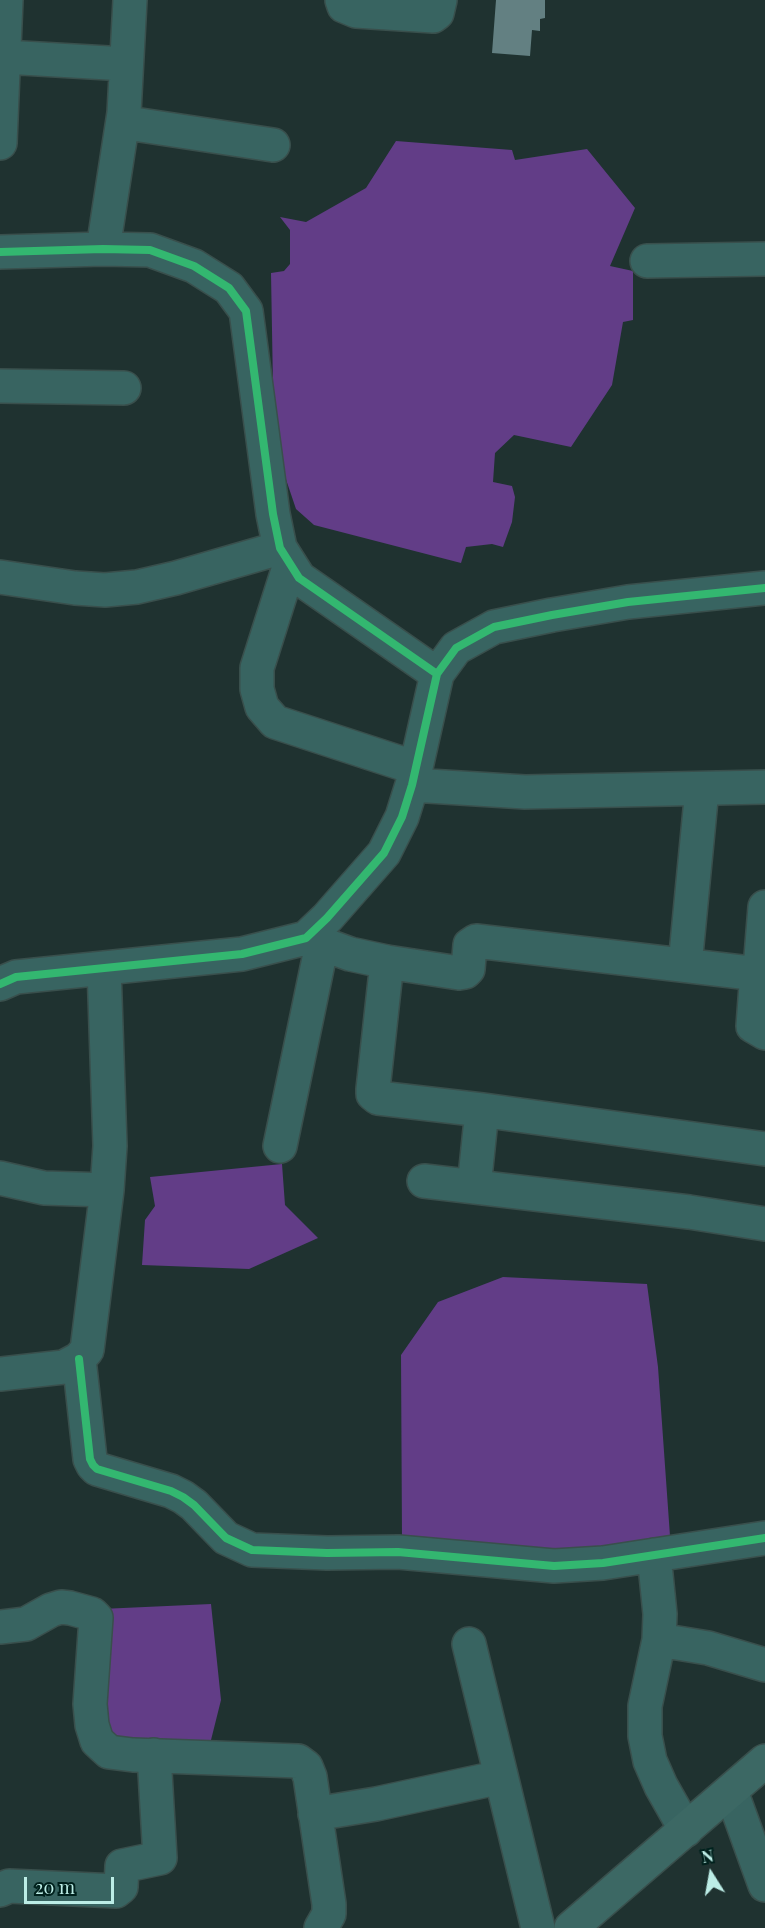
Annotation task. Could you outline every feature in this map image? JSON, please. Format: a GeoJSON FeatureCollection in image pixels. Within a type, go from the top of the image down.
{"type":"FeatureCollection","features":[{"type":"Feature","properties":{"kind":"main road"},"geometry":{"type":"LineString","coordinates":[[571,1928],[765,1761]]}},
{"type":"Feature","properties":{"kind":"street"},"geometry":{"type":"LineString","coordinates":[[0,143],[6,0]]}},
{"type":"Feature","properties":{"kind":"street"},"geometry":{"type":"LineString","coordinates":[[130,0],[124,113],[127,123],[273,145]]}},
{"type":"Feature","properties":{"kind":"street"},"geometry":{"type":"LineString","coordinates":[[342,0],[344,6],[356,11],[433,16],[438,13],[440,0]]}},
{"type":"Feature","properties":{"kind":"street"},"geometry":{"type":"LineString","coordinates":[[4,57],[126,64]]}},
{"type":"Feature","properties":{"kind":"street"},"geometry":{"type":"LineString","coordinates":[[103,249],[124,113]]}},
{"type":"Feature","properties":{"kind":"street"},"geometry":{"type":"LineString","coordinates":[[0,252],[150,250],[194,266],[229,288],[246,311],[273,513],[285,556],[299,578],[437,674]]}},
{"type":"Feature","properties":{"kind":"street"},"geometry":{"type":"LineString","coordinates":[[648,261],[765,259]]}},
{"type":"Feature","properties":{"kind":"street"},"geometry":{"type":"LineString","coordinates":[[0,386],[124,388]]}},
{"type":"Feature","properties":{"kind":"street"},"geometry":{"type":"LineString","coordinates":[[0,577],[105,590],[136,587],[285,556]]}},
{"type":"Feature","properties":{"kind":"street"},"geometry":{"type":"LineString","coordinates":[[285,556],[257,668],[257,689],[262,707],[275,722],[414,776],[525,792],[765,788]]}},
{"type":"Feature","properties":{"kind":"street"},"geometry":{"type":"LineString","coordinates":[[280,1146],[314,941],[327,918],[384,853],[402,817],[414,776],[437,674],[456,648],[494,627],[628,602],[765,588]]}},
{"type":"Feature","properties":{"kind":"street"},"geometry":{"type":"LineString","coordinates":[[685,965],[702,789]]}},
{"type":"Feature","properties":{"kind":"street"},"geometry":{"type":"LineString","coordinates":[[765,907],[753,1026],[765,1033]]}},
{"type":"Feature","properties":{"kind":"street"},"geometry":{"type":"LineString","coordinates":[[5,979],[242,954],[314,941],[387,962],[465,972],[468,969],[470,945],[476,941],[757,972]]}},
{"type":"Feature","properties":{"kind":"street"},"geometry":{"type":"LineString","coordinates":[[387,962],[373,1089],[375,1096],[765,1149]]}},
{"type":"Feature","properties":{"kind":"street"},"geometry":{"type":"LineString","coordinates":[[0,1374],[64,1367],[80,1359],[87,1350],[107,1190],[110,1146],[104,968]]}},
{"type":"Feature","properties":{"kind":"street"},"geometry":{"type":"LineString","coordinates":[[474,1187],[482,1110]]}},
{"type":"Feature","properties":{"kind":"street"},"geometry":{"type":"LineString","coordinates":[[0,1178],[44,1188],[107,1190]]}},
{"type":"Feature","properties":{"kind":"street"},"geometry":{"type":"LineString","coordinates":[[424,1181],[689,1212],[765,1224]]}},
{"type":"Feature","properties":{"kind":"street"},"geometry":{"type":"LineString","coordinates":[[80,1359],[90,1459],[93,1465],[97,1469],[171,1491],[183,1497],[194,1505],[226,1538],[252,1550],[327,1553],[398,1552],[554,1566],[603,1563],[765,1538]]}},
{"type":"Feature","properties":{"kind":"street"},"geometry":{"type":"LineString","coordinates":[[654,1556],[660,1614],[659,1640],[645,1706],[645,1736],[650,1761],[661,1786],[686,1830]]}},
{"type":"Feature","properties":{"kind":"street"},"geometry":{"type":"LineString","coordinates":[[0,1627],[26,1624],[51,1610],[61,1608],[92,1614],[96,1618],[90,1704],[92,1725],[97,1741],[109,1752],[298,1761],[306,1767],[310,1777],[329,1904],[329,1914],[321,1928]]}},
{"type":"Feature","properties":{"kind":"street"},"geometry":{"type":"LineString","coordinates":[[659,1640],[708,1648],[765,1665]]}},
{"type":"Feature","properties":{"kind":"street"},"geometry":{"type":"LineString","coordinates":[[469,1644],[538,1928]]}},
{"type":"Feature","properties":{"kind":"street"},"geometry":{"type":"LineString","coordinates":[[0,1890],[9,1886],[117,1891],[121,1887],[122,1866],[160,1858],[154,1755]]}},
{"type":"Feature","properties":{"kind":"street"},"geometry":{"type":"LineString","coordinates":[[315,1814],[387,1802],[501,1777]]}},
{"type":"Feature","properties":{"kind":"street"},"geometry":{"type":"LineString","coordinates":[[731,1791],[765,1885]]}},
{"type":"Feature","properties":{"kind":"shaded area"},"geometry":{"type":"Polygon","coordinates":[[[396,141],[512,150],[515,160],[587,149],[635,208],[610,266],[633,271],[633,320],[623,322],[612,385],[571,447],[514,435],[495,453],[493,482],[512,486],[515,497],[512,522],[503,547],[492,544],[466,547],[461,563],[314,525],[296,509],[274,444],[271,273],[284,271],[290,264],[290,230],[280,217],[306,222],[366,188],[396,141]]]}},
{"type":"Feature","properties":{"kind":"shaded area"},"geometry":{"type":"Polygon","coordinates":[[[282,1164],[285,1205],[318,1238],[249,1269],[142,1265],[145,1220],[155,1206],[150,1177],[282,1164]]]}},
{"type":"Feature","properties":{"kind":"shaded area"},"geometry":{"type":"Polygon","coordinates":[[[503,1277],[647,1284],[658,1367],[670,1536],[568,1562],[402,1541],[401,1355],[438,1302],[503,1277]]]}},
{"type":"Feature","properties":{"kind":"shaded area"},"geometry":{"type":"Polygon","coordinates":[[[211,1604],[221,1700],[209,1748],[126,1744],[107,1733],[101,1609],[211,1604]]]}},
{"type":"Feature","properties":{"kind":"building"},"geometry":{"type":"Polygon","coordinates":[[[496,0],[545,0],[545,18],[540,19],[540,31],[532,30],[530,56],[492,53],[496,0]]]}},
{"type":"Feature","properties":{"kind":"cycle path"},"geometry":{"type":"LineString","coordinates":[[0,252],[150,250],[194,266],[229,288],[246,311],[273,514],[280,548],[299,578],[437,674]]}},
{"type":"Feature","properties":{"kind":"cycle path"},"geometry":{"type":"LineString","coordinates":[[0,984],[16,977],[242,954],[306,938],[327,918],[384,853],[402,817],[412,785],[437,674],[456,648],[494,627],[552,615],[628,602],[765,588]]}},
{"type":"Feature","properties":{"kind":"cycle path"},"geometry":{"type":"LineString","coordinates":[[79,1359],[90,1459],[93,1465],[97,1469],[171,1491],[183,1497],[194,1505],[226,1538],[252,1550],[327,1553],[398,1552],[554,1566],[603,1563],[765,1538]]}}]}
